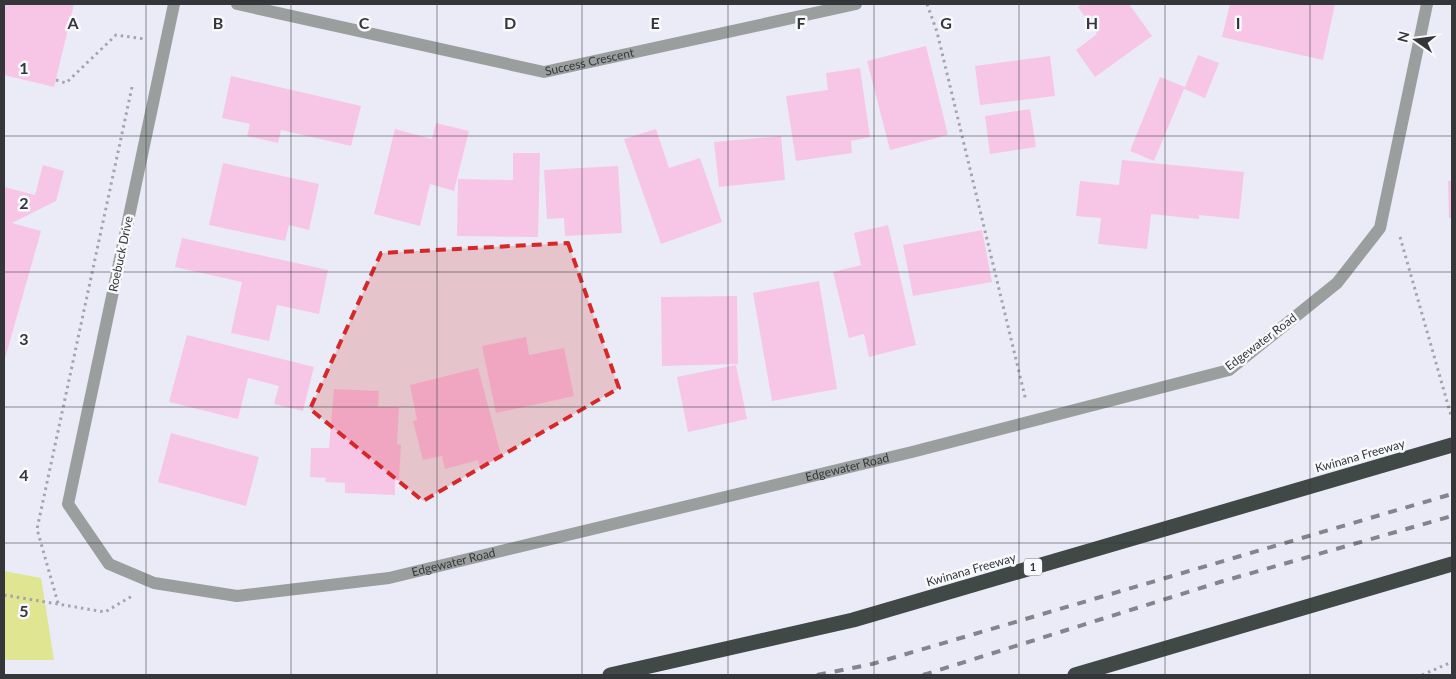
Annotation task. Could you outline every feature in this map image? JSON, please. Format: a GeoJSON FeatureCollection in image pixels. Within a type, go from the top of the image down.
{"type":"FeatureCollection","features":[{"type":"Feature","properties":{"kind":"highway","name":"Kwinana Freeway"},"geometry":{"type":"LineString","coordinates":[[610,675],[853,620],[1452,445]]}},
{"type":"Feature","properties":{"kind":"highway"},"geometry":{"type":"LineString","coordinates":[[1075,675],[1452,564]]}},
{"type":"Feature","properties":{"kind":"street","name":"Roebuck Drive"},"geometry":{"type":"LineString","coordinates":[[68,504],[174,4]]}},
{"type":"Feature","properties":{"kind":"street","name":"Success Crescent"},"geometry":{"type":"LineString","coordinates":[[237,4],[544,72],[856,4]]}},
{"type":"Feature","properties":{"kind":"street","name":"Edgewater Road"},"geometry":{"type":"LineString","coordinates":[[68,504],[109,564],[154,583],[237,596],[389,578],[912,452],[1229,370],[1337,283],[1380,228],[1428,4]]}},
{"type":"Feature","properties":{"kind":"path"},"geometry":{"type":"LineString","coordinates":[[928,4],[937,32],[1022,383]]}},
{"type":"Feature","properties":{"kind":"path"},"geometry":{"type":"LineString","coordinates":[[56,80],[66,83],[116,35],[166,43]]}},
{"type":"Feature","properties":{"kind":"path"},"geometry":{"type":"LineString","coordinates":[[1401,245],[1452,419]]}},
{"type":"Feature","properties":{"kind":"path"},"geometry":{"type":"LineString","coordinates":[[4,595],[105,612],[154,583]]}},
{"type":"Feature","properties":{"kind":"path"},"geometry":{"type":"LineString","coordinates":[[1422,675],[1452,662]]}},
{"type":"Feature","properties":{"kind":"highlighted area"},"geometry":{"type":"Polygon","coordinates":[[[568,243],[619,388],[423,501],[310,409],[381,253],[568,243]]]}},
{"type":"Feature","properties":{"kind":"green space"},"geometry":{"type":"Polygon","coordinates":[[[4,571],[41,578],[54,660],[4,660],[4,571]]]}},
{"type":"Feature","properties":{"kind":"building"},"geometry":{"type":"Polygon","coordinates":[[[4,4],[74,4],[54,87],[4,75],[4,4]]]}},
{"type":"Feature","properties":{"kind":"building"},"geometry":{"type":"Polygon","coordinates":[[[1083,4],[1129,4],[1152,36],[1095,77],[1076,50],[1097,34],[1078,7],[1083,4]]]}},
{"type":"Feature","properties":{"kind":"building"},"geometry":{"type":"Polygon","coordinates":[[[1230,4],[1335,4],[1323,60],[1222,37],[1230,4]]]}},
{"type":"Feature","properties":{"kind":"building"},"geometry":{"type":"Polygon","coordinates":[[[926,46],[948,135],[890,150],[867,61],[926,46]]]}},
{"type":"Feature","properties":{"kind":"building"},"geometry":{"type":"Polygon","coordinates":[[[1198,55],[1219,63],[1205,98],[1184,89],[1154,161],[1130,151],[1160,77],[1185,87],[1198,55]]]}},
{"type":"Feature","properties":{"kind":"building"},"geometry":{"type":"Polygon","coordinates":[[[1050,56],[1055,96],[980,105],[975,66],[1050,56]]]}},
{"type":"Feature","properties":{"kind":"building"},"geometry":{"type":"Polygon","coordinates":[[[860,68],[870,137],[851,141],[852,153],[796,161],[786,96],[828,90],[826,73],[860,68]]]}},
{"type":"Feature","properties":{"kind":"building"},"geometry":{"type":"Polygon","coordinates":[[[231,76],[361,106],[351,146],[281,130],[278,143],[247,136],[250,124],[222,118],[231,76]]]}},
{"type":"Feature","properties":{"kind":"building"},"geometry":{"type":"Polygon","coordinates":[[[1030,109],[1036,147],[990,154],[985,116],[1030,109]]]}},
{"type":"Feature","properties":{"kind":"building"},"geometry":{"type":"Polygon","coordinates":[[[436,123],[469,131],[454,191],[430,184],[420,226],[374,214],[395,129],[432,139],[436,123]]]}},
{"type":"Feature","properties":{"kind":"building"},"geometry":{"type":"Polygon","coordinates":[[[656,129],[669,168],[700,158],[722,222],[661,244],[624,139],[656,129]]]}},
{"type":"Feature","properties":{"kind":"building"},"geometry":{"type":"Polygon","coordinates":[[[781,136],[785,180],[719,187],[714,142],[781,136]]]}},
{"type":"Feature","properties":{"kind":"building"},"geometry":{"type":"Polygon","coordinates":[[[513,153],[540,153],[538,237],[457,236],[458,179],[513,180],[513,153]]]}},
{"type":"Feature","properties":{"kind":"building"},"geometry":{"type":"Polygon","coordinates":[[[1122,160],[1244,172],[1239,219],[1199,215],[1199,219],[1151,214],[1147,249],[1098,244],[1101,218],[1076,216],[1080,181],[1119,185],[1122,160]]]}},
{"type":"Feature","properties":{"kind":"building"},"geometry":{"type":"Polygon","coordinates":[[[223,163],[319,184],[309,230],[289,225],[285,241],[209,225],[223,163]]]}},
{"type":"Feature","properties":{"kind":"building"},"geometry":{"type":"Polygon","coordinates":[[[43,165],[64,171],[56,201],[12,223],[41,231],[4,362],[4,187],[35,195],[43,165]]]}},
{"type":"Feature","properties":{"kind":"building"},"geometry":{"type":"Polygon","coordinates":[[[618,166],[622,233],[565,236],[564,218],[547,219],[544,170],[618,166]]]}},
{"type":"Feature","properties":{"kind":"building"},"geometry":{"type":"Polygon","coordinates":[[[1448,181],[1452,181],[1452,218],[1449,218],[1448,181]]]}},
{"type":"Feature","properties":{"kind":"building"},"geometry":{"type":"Polygon","coordinates":[[[888,225],[916,345],[869,357],[864,334],[849,338],[833,272],[861,265],[854,233],[888,225]]]}},
{"type":"Feature","properties":{"kind":"building"},"geometry":{"type":"Polygon","coordinates":[[[982,230],[992,282],[913,296],[903,245],[982,230]]]}},
{"type":"Feature","properties":{"kind":"building"},"geometry":{"type":"Polygon","coordinates":[[[182,238],[328,270],[319,314],[277,305],[269,341],[231,333],[242,282],[175,267],[182,238]]]}},
{"type":"Feature","properties":{"kind":"building"},"geometry":{"type":"Polygon","coordinates":[[[819,281],[837,389],[772,401],[753,293],[819,281]]]}},
{"type":"Feature","properties":{"kind":"building"},"geometry":{"type":"Polygon","coordinates":[[[737,296],[738,364],[662,366],[661,297],[737,296]]]}},
{"type":"Feature","properties":{"kind":"building"},"geometry":{"type":"Polygon","coordinates":[[[187,335],[314,367],[303,411],[274,404],[279,386],[248,378],[238,419],[169,402],[187,335]]]}},
{"type":"Feature","properties":{"kind":"building"},"geometry":{"type":"Polygon","coordinates":[[[526,337],[529,355],[564,348],[574,396],[496,413],[482,346],[526,337]]]}},
{"type":"Feature","properties":{"kind":"building"},"geometry":{"type":"Polygon","coordinates":[[[736,365],[747,419],[688,432],[677,377],[736,365]]]}},
{"type":"Feature","properties":{"kind":"building"},"geometry":{"type":"Polygon","coordinates":[[[478,368],[502,459],[479,465],[478,460],[445,469],[442,456],[423,460],[413,421],[417,420],[410,385],[478,368]]]}},
{"type":"Feature","properties":{"kind":"building"},"geometry":{"type":"Polygon","coordinates":[[[334,389],[379,391],[378,407],[399,407],[397,444],[401,445],[399,480],[395,480],[395,495],[345,493],[345,483],[325,482],[326,478],[310,477],[311,448],[329,448],[334,389]]]}},
{"type":"Feature","properties":{"kind":"building"},"geometry":{"type":"Polygon","coordinates":[[[171,433],[259,457],[246,506],[158,482],[171,433]]]}},
{"type":"Feature","properties":{"kind":"railway"},"geometry":{"type":"LineString","coordinates":[[817,675],[872,664],[1452,494]]}},
{"type":"Feature","properties":{"kind":"railway"},"geometry":{"type":"LineString","coordinates":[[923,675],[1220,582],[1452,516]]}}]}
